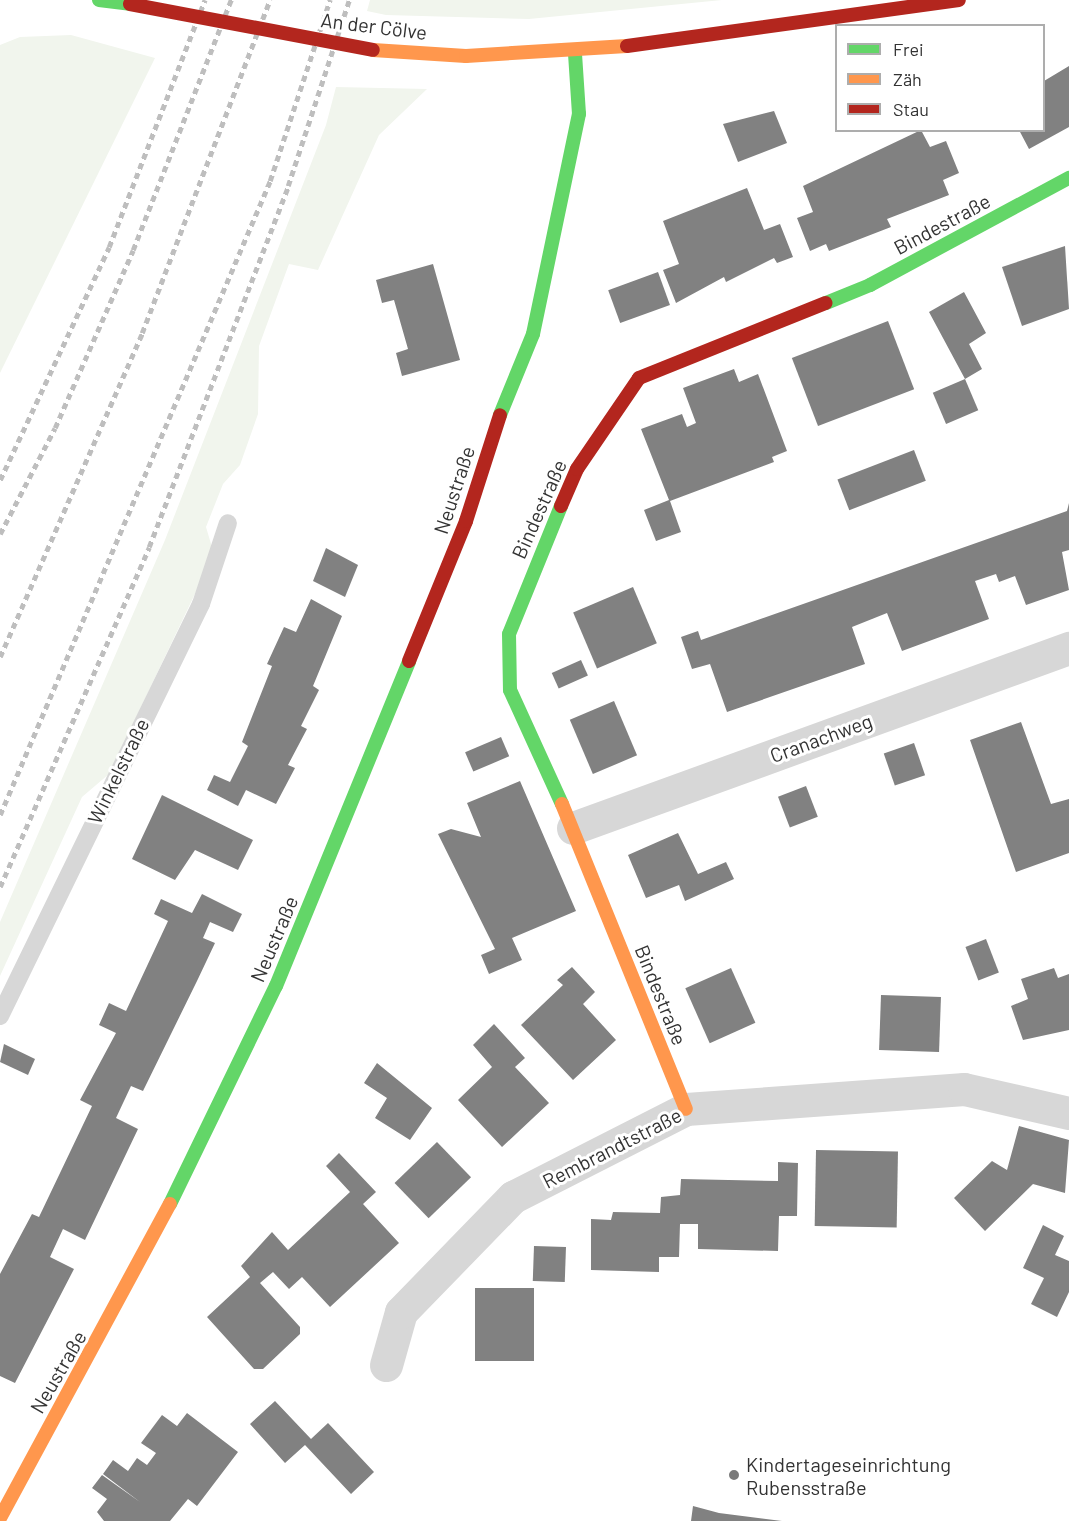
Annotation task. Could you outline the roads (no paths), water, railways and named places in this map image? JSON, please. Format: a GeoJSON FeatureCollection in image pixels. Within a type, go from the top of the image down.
{"type":"FeatureCollection","features":[{"type":"Feature","properties":{"kind":"street","name":"An der Cölve"},"geometry":{"type":"LineString","coordinates":[[99,0],[373,50],[466,56],[575,53],[959,0]]}},
{"type":"Feature","properties":{"kind":"street","name":"Neustraße"},"geometry":{"type":"LineString","coordinates":[[0,1518],[128,1289],[276,986],[466,521],[526,350],[579,114],[575,53]]}},
{"type":"Feature","properties":{"kind":"street","name":"Bindestraße"},"geometry":{"type":"LineString","coordinates":[[686,1109],[573,828],[510,690],[509,634],[577,469],[611,413],[639,378],[870,285],[1069,178]]}},
{"type":"Feature","properties":{"kind":"street","name":"Cranachweg"},"geometry":{"type":"LineString","coordinates":[[573,828],[1069,648]]}},
{"type":"Feature","properties":{"kind":"street","name":"Rembrandtstraße"},"geometry":{"type":"LineString","coordinates":[[386,1365],[401,1312],[513,1197],[686,1109],[964,1089],[1069,1113]]}},
{"type":"Feature","properties":{"kind":"lane","name":"Winkelstraße"},"geometry":{"type":"LineString","coordinates":[[0,1016],[201,603],[228,522]]}},
{"type":"Feature","properties":{"kind":"railway"},"geometry":{"type":"LineString","coordinates":[[0,480],[109,247],[205,0]]}},
{"type":"Feature","properties":{"kind":"railway"},"geometry":{"type":"LineString","coordinates":[[0,534],[55,428],[133,250],[231,0]]}},
{"type":"Feature","properties":{"kind":"railway"},"geometry":{"type":"LineString","coordinates":[[0,657],[142,333],[270,0]]}},
{"type":"Feature","properties":{"kind":"railway"},"geometry":{"type":"LineString","coordinates":[[0,815],[270,181],[330,0]]}},
{"type":"Feature","properties":{"kind":"railway"},"geometry":{"type":"LineString","coordinates":[[0,887],[149,547],[288,186],[349,0]]}},
{"type":"Feature","properties":{"kind":"place","name":"Kindertageseinrichtung Rubensstraße"},"geometry":{"type":"Point","coordinates":[734,1475]}}]}
